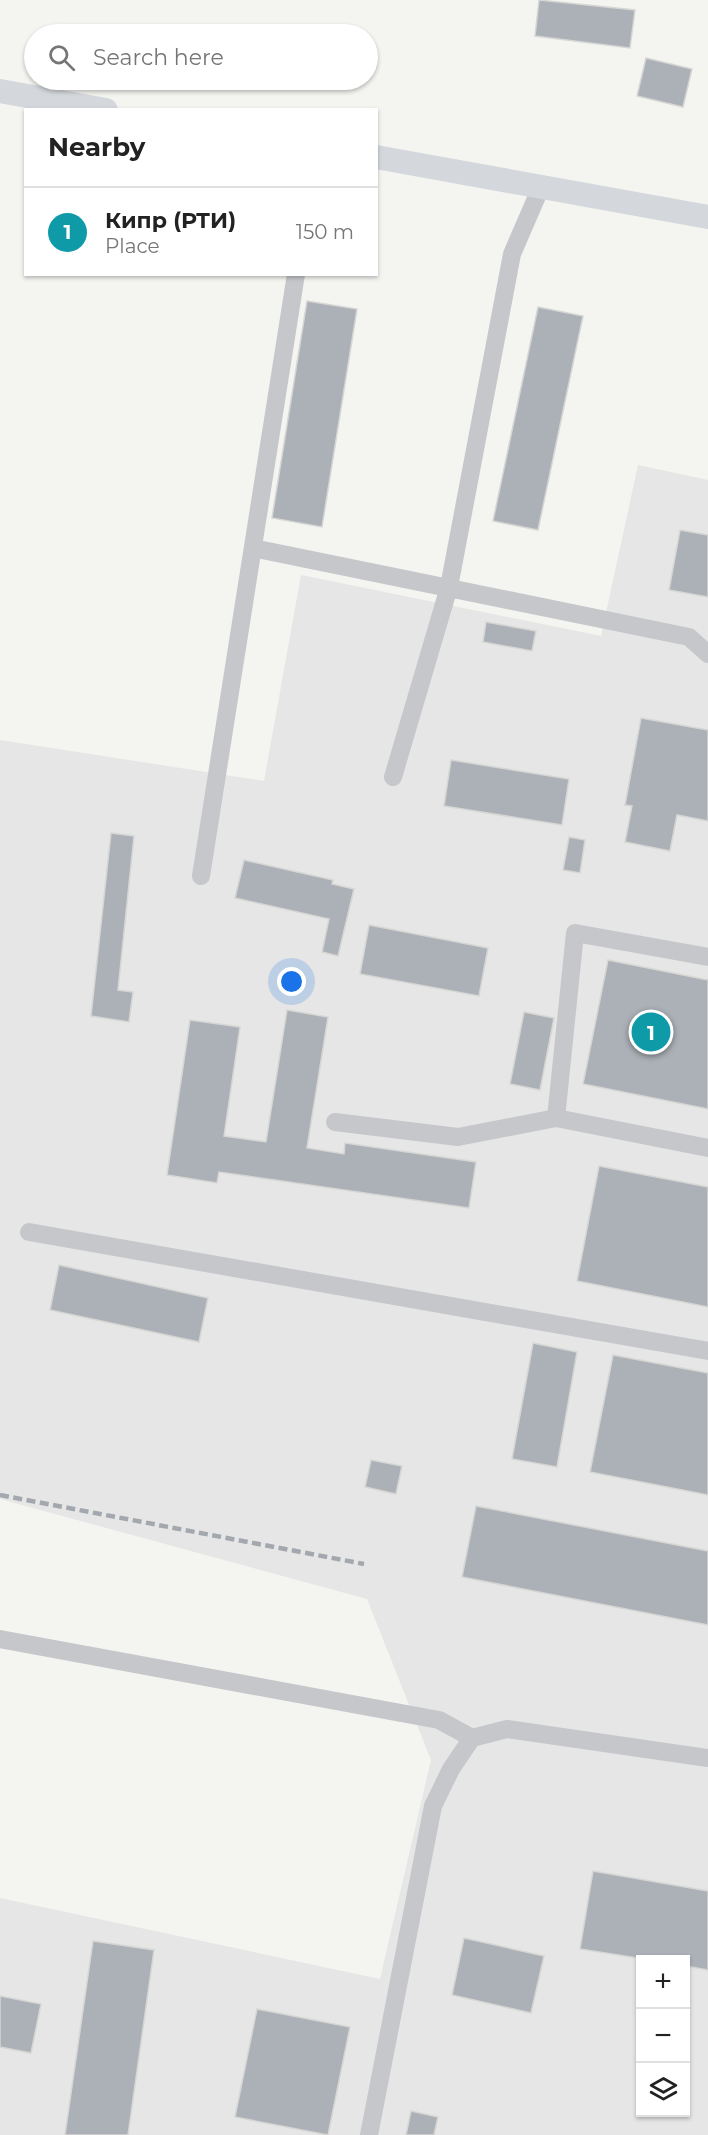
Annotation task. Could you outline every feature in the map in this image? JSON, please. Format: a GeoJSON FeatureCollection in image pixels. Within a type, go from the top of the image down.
{"type":"FeatureCollection","features":[{"type":"Feature","properties":{"kind":"main road"},"geometry":{"type":"LineString","coordinates":[[0,91],[95,108]]}},
{"type":"Feature","properties":{"kind":"main road"},"geometry":{"type":"LineString","coordinates":[[378,157],[708,217]]}},
{"type":"Feature","properties":{"kind":"street"},"geometry":{"type":"LineString","coordinates":[[393,777],[449,587],[512,254],[541,187]]}},
{"type":"Feature","properties":{"kind":"street"},"geometry":{"type":"LineString","coordinates":[[201,876],[296,276]]}},
{"type":"Feature","properties":{"kind":"street"},"geometry":{"type":"LineString","coordinates":[[253,548],[689,637],[708,654]]}},
{"type":"Feature","properties":{"kind":"street"},"geometry":{"type":"LineString","coordinates":[[556,1118],[575,933],[708,957]]}},
{"type":"Feature","properties":{"kind":"street"},"geometry":{"type":"LineString","coordinates":[[335,1122],[458,1137],[556,1118],[708,1148]]}},
{"type":"Feature","properties":{"kind":"street"},"geometry":{"type":"LineString","coordinates":[[29,1232],[708,1351]]}},
{"type":"Feature","properties":{"kind":"street"},"geometry":{"type":"LineString","coordinates":[[0,1639],[439,1720],[472,1738]]}},
{"type":"Feature","properties":{"kind":"street"},"geometry":{"type":"LineString","coordinates":[[369,2135],[433,1806],[451,1769],[472,1738],[507,1729],[708,1758]]}},
{"type":"Feature","properties":{"kind":"shaded area"},"geometry":{"type":"Polygon","coordinates":[[[638,465],[708,480],[708,2135],[0,2135],[0,1898],[380,1979],[431,1760],[367,1599],[0,1499],[0,740],[264,781],[301,575],[601,636],[638,465]]]}},
{"type":"Feature","properties":{"kind":"building"},"geometry":{"type":"Polygon","coordinates":[[[539,0],[635,10],[630,48],[535,36],[539,0]]]}},
{"type":"Feature","properties":{"kind":"building"},"geometry":{"type":"Polygon","coordinates":[[[646,58],[692,69],[683,107],[637,96],[646,58]]]}},
{"type":"Feature","properties":{"kind":"building"},"geometry":{"type":"Polygon","coordinates":[[[307,301],[357,309],[322,527],[272,518],[307,301]]]}},
{"type":"Feature","properties":{"kind":"building"},"geometry":{"type":"Polygon","coordinates":[[[538,307],[583,316],[538,530],[493,521],[538,307]]]}},
{"type":"Feature","properties":{"kind":"building"},"geometry":{"type":"Polygon","coordinates":[[[680,530],[708,535],[708,597],[669,590],[680,530]]]}},
{"type":"Feature","properties":{"kind":"building"},"geometry":{"type":"Polygon","coordinates":[[[486,622],[536,631],[532,651],[483,642],[486,622]]]}},
{"type":"Feature","properties":{"kind":"building"},"geometry":{"type":"Polygon","coordinates":[[[641,718],[708,730],[708,821],[677,815],[670,851],[625,842],[632,806],[625,805],[641,718]]]}},
{"type":"Feature","properties":{"kind":"building"},"geometry":{"type":"Polygon","coordinates":[[[451,760],[569,779],[562,825],[444,806],[451,760]]]}},
{"type":"Feature","properties":{"kind":"building"},"geometry":{"type":"Polygon","coordinates":[[[111,833],[134,836],[118,990],[133,992],[129,1022],[91,1016],[111,833]]]}},
{"type":"Feature","properties":{"kind":"building"},"geometry":{"type":"Polygon","coordinates":[[[569,837],[585,840],[580,873],[563,870],[569,837]]]}},
{"type":"Feature","properties":{"kind":"building"},"geometry":{"type":"Polygon","coordinates":[[[244,860],[333,880],[332,884],[354,889],[338,956],[322,952],[329,919],[235,898],[244,860]]]}},
{"type":"Feature","properties":{"kind":"building"},"geometry":{"type":"Polygon","coordinates":[[[369,925],[488,948],[479,996],[360,974],[369,925]]]}},
{"type":"Feature","properties":{"kind":"building"},"geometry":{"type":"Polygon","coordinates":[[[608,960],[708,980],[708,1109],[583,1084],[608,960]]]}},
{"type":"Feature","properties":{"kind":"building"},"geometry":{"type":"Polygon","coordinates":[[[287,1010],[328,1017],[307,1148],[344,1154],[345,1143],[476,1162],[469,1208],[219,1172],[217,1183],[167,1175],[190,1020],[240,1027],[224,1136],[266,1142],[287,1010]]]}},
{"type":"Feature","properties":{"kind":"building"},"geometry":{"type":"Polygon","coordinates":[[[524,1012],[554,1018],[540,1090],[510,1084],[524,1012]]]}},
{"type":"Feature","properties":{"kind":"building"},"geometry":{"type":"Polygon","coordinates":[[[599,1166],[708,1187],[708,1307],[577,1281],[599,1166]]]}},
{"type":"Feature","properties":{"kind":"building"},"geometry":{"type":"Polygon","coordinates":[[[59,1265],[208,1298],[199,1342],[50,1310],[59,1265]]]}},
{"type":"Feature","properties":{"kind":"building"},"geometry":{"type":"Polygon","coordinates":[[[533,1343],[577,1352],[557,1467],[512,1459],[533,1343]]]}},
{"type":"Feature","properties":{"kind":"building"},"geometry":{"type":"Polygon","coordinates":[[[613,1355],[708,1373],[708,1495],[590,1472],[613,1355]]]}},
{"type":"Feature","properties":{"kind":"building"},"geometry":{"type":"Polygon","coordinates":[[[371,1460],[402,1466],[396,1494],[365,1487],[371,1460]]]}},
{"type":"Feature","properties":{"kind":"building"},"geometry":{"type":"Polygon","coordinates":[[[476,1506],[708,1551],[708,1625],[462,1577],[476,1506]]]}},
{"type":"Feature","properties":{"kind":"building"},"geometry":{"type":"Polygon","coordinates":[[[593,1871],[708,1891],[708,1970],[690,1967],[690,1955],[636,1955],[636,1958],[580,1949],[593,1871]]]}},
{"type":"Feature","properties":{"kind":"building"},"geometry":{"type":"Polygon","coordinates":[[[464,1938],[544,1956],[531,2013],[452,1995],[464,1938]]]}},
{"type":"Feature","properties":{"kind":"building"},"geometry":{"type":"Polygon","coordinates":[[[93,1941],[154,1950],[128,2135],[65,2135],[93,1941]]]}},
{"type":"Feature","properties":{"kind":"building"},"geometry":{"type":"Polygon","coordinates":[[[0,1996],[41,2004],[31,2053],[0,2047],[0,1996]]]}},
{"type":"Feature","properties":{"kind":"building"},"geometry":{"type":"Polygon","coordinates":[[[257,2009],[350,2027],[328,2135],[235,2117],[257,2009]]]}},
{"type":"Feature","properties":{"kind":"building"},"geometry":{"type":"Polygon","coordinates":[[[411,2111],[438,2117],[434,2135],[406,2135],[411,2111]]]}},
{"type":"Feature","properties":{"kind":"railway"},"geometry":{"type":"LineString","coordinates":[[0,1495],[364,1564]]}},
{"type":"Feature","properties":{"kind":"place","name":"Кипр (РТИ)"},"geometry":{"type":"Point","coordinates":[651,1032]}}]}
